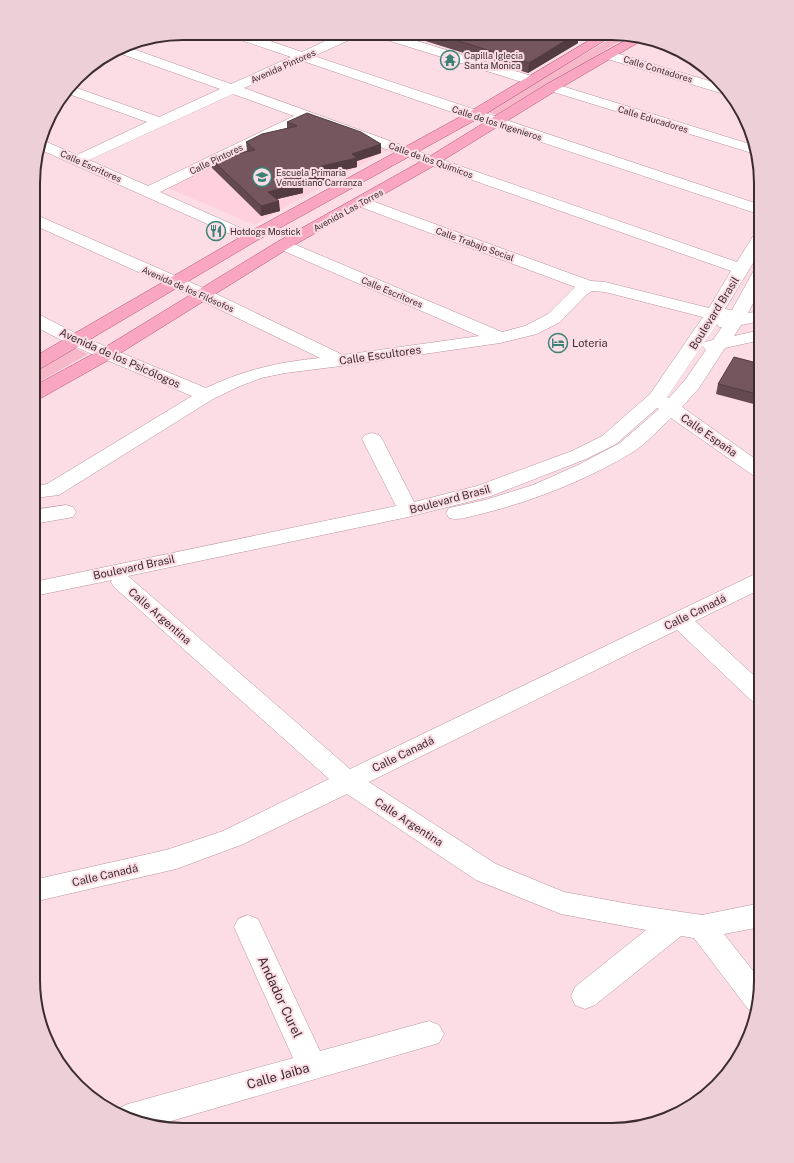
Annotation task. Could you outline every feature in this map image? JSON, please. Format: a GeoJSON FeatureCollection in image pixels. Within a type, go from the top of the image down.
{"type":"FeatureCollection","features":[{"type":"Feature","properties":{"kind":"main road","name":"Avenida Las Torres"},"geometry":{"type":"LineString","coordinates":[[40,362],[250,238],[474,115],[598,40]]}},
{"type":"Feature","properties":{"kind":"main road","name":"Avenida Las Torres"},"geometry":{"type":"LineString","coordinates":[[40,391],[108,353],[283,245],[432,161],[552,87],[633,42]]}},
{"type":"Feature","properties":{"kind":"street","name":"Calle de los Ingenieros"},"geometry":{"type":"LineString","coordinates":[[254,40],[754,208]]}},
{"type":"Feature","properties":{"kind":"street","name":"Avenida Pintores"},"geometry":{"type":"LineString","coordinates":[[234,88],[304,58],[341,40]]}},
{"type":"Feature","properties":{"kind":"street"},"geometry":{"type":"LineString","coordinates":[[401,40],[530,80]]}},
{"type":"Feature","properties":{"kind":"street","name":"Calle de los Químicos"},"geometry":{"type":"LineString","coordinates":[[128,51],[234,88],[432,161],[751,270]]}},
{"type":"Feature","properties":{"kind":"street","name":"Calle Contadores"},"geometry":{"type":"LineString","coordinates":[[609,55],[718,88]]}},
{"type":"Feature","properties":{"kind":"street","name":"Calle Educadores"},"geometry":{"type":"LineString","coordinates":[[552,87],[750,149]]}},
{"type":"Feature","properties":{"kind":"street"},"geometry":{"type":"LineString","coordinates":[[77,160],[234,88]]}},
{"type":"Feature","properties":{"kind":"street"},"geometry":{"type":"LineString","coordinates":[[74,91],[160,122]]}},
{"type":"Feature","properties":{"kind":"street","name":"Calle Pintores"},"geometry":{"type":"LineString","coordinates":[[148,192],[306,114]]}},
{"type":"Feature","properties":{"kind":"street","name":"Calle Escritores"},"geometry":{"type":"LineString","coordinates":[[45,146],[250,238]]}},
{"type":"Feature","properties":{"kind":"street","name":"Calle Trabajo Social"},"geometry":{"type":"LineString","coordinates":[[361,202],[589,286]]}},
{"type":"Feature","properties":{"kind":"street","name":"Avenida de los Filósofos"},"geometry":{"type":"LineString","coordinates":[[40,222],[174,283],[202,294],[341,361]]}},
{"type":"Feature","properties":{"kind":"street","name":"Calle Escritores"},"geometry":{"type":"LineString","coordinates":[[283,245],[500,338]]}},
{"type":"Feature","properties":{"kind":"street","name":"Boulevard Brasil"},"geometry":{"type":"LineString","coordinates":[[40,588],[408,510],[484,491],[579,455],[609,440],[692,384],[737,318],[754,260]]}},
{"type":"Feature","properties":{"kind":"street","name":"Boulevard Brasil"},"geometry":{"type":"LineString","coordinates":[[40,599],[490,505],[540,489],[587,468],[627,447],[664,403],[691,350],[709,321],[751,270]]}},
{"type":"Feature","properties":{"kind":"street"},"geometry":{"type":"LineString","coordinates":[[589,286],[606,287],[709,321],[754,317]]}},
{"type":"Feature","properties":{"kind":"street","name":"Calle Escultores"},"geometry":{"type":"LineString","coordinates":[[40,491],[52,490],[206,395],[233,382],[255,374],[285,367],[341,361],[500,338],[531,330],[554,318],[580,291],[589,286]]}},
{"type":"Feature","properties":{"kind":"street","name":"Avenida de los Psicólogos"},"geometry":{"type":"LineString","coordinates":[[40,322],[77,341],[206,395]]}},
{"type":"Feature","properties":{"kind":"street"},"geometry":{"type":"LineString","coordinates":[[691,350],[754,337]]}},
{"type":"Feature","properties":{"kind":"street","name":"Calle España"},"geometry":{"type":"LineString","coordinates":[[664,403],[754,467]]}},
{"type":"Feature","properties":{"kind":"street"},"geometry":{"type":"LineString","coordinates":[[372,439],[408,510]]}},
{"type":"Feature","properties":{"kind":"street"},"geometry":{"type":"LineString","coordinates":[[40,516],[66,512]]}},
{"type":"Feature","properties":{"kind":"street","name":"Calle Argentina"},"geometry":{"type":"LineString","coordinates":[[122,582],[347,781],[486,872],[560,903],[635,917],[689,925],[754,917]]}},
{"type":"Feature","properties":{"kind":"street","name":"Calle Canadá"},"geometry":{"type":"LineString","coordinates":[[40,884],[167,861],[232,838],[754,583]]}},
{"type":"Feature","properties":{"kind":"street"},"geometry":{"type":"LineString","coordinates":[[679,620],[754,690]]}},
{"type":"Feature","properties":{"kind":"street"},"geometry":{"type":"LineString","coordinates":[[585,996],[689,925],[753,995]]}},
{"type":"Feature","properties":{"kind":"street","name":"Andador Curel"},"geometry":{"type":"LineString","coordinates":[[248,927],[312,1067]]}},
{"type":"Feature","properties":{"kind":"street","name":"Calle Jaiba"},"geometry":{"type":"LineString","coordinates":[[139,1116],[429,1034]]}},
{"type":"Feature","properties":{"kind":"shaded area"},"geometry":{"type":"Polygon","coordinates":[[[609,40],[621,40],[499,116],[485,111],[609,40]]]}},
{"type":"Feature","properties":{"kind":"shaded area","name":"Escuela Primaria Venustiano Carranza"},"geometry":{"type":"Polygon","coordinates":[[[305,118],[389,149],[254,225],[166,187],[305,118]]]}},
{"type":"Feature","properties":{"kind":"shaded area"},"geometry":{"type":"Polygon","coordinates":[[[71,346],[88,354],[40,382],[40,364],[71,346]]]}},
{"type":"Feature","properties":{"kind":"building"},"geometry":{"type":"Polygon","coordinates":[[[455,40],[566,40],[529,63],[455,40]]]}},
{"type":"Feature","properties":{"kind":"building"},"geometry":{"type":"Polygon","coordinates":[[[307,113],[361,132],[381,144],[352,154],[357,158],[322,166],[327,171],[296,178],[303,183],[268,192],[279,201],[261,206],[211,159],[255,150],[246,142],[262,134],[297,126],[287,122],[307,113]]]}},
{"type":"Feature","properties":{"kind":"building"},"geometry":{"type":"Polygon","coordinates":[[[734,357],[754,362],[754,393],[718,384],[734,357]]]}},
{"type":"Feature","properties":{"kind":"place","name":"Capilla Iglecia Santa Monica"},"geometry":{"type":"Point","coordinates":[450,60]}},
{"type":"Feature","properties":{"kind":"place","name":"Escuela Primaria Venustiano Carranza"},"geometry":{"type":"Point","coordinates":[262,177]}},
{"type":"Feature","properties":{"kind":"place","name":"Hotdogs Mostick"},"geometry":{"type":"Point","coordinates":[216,231]}},
{"type":"Feature","properties":{"kind":"place","name":"Loteria"},"geometry":{"type":"Point","coordinates":[558,343]}}]}
